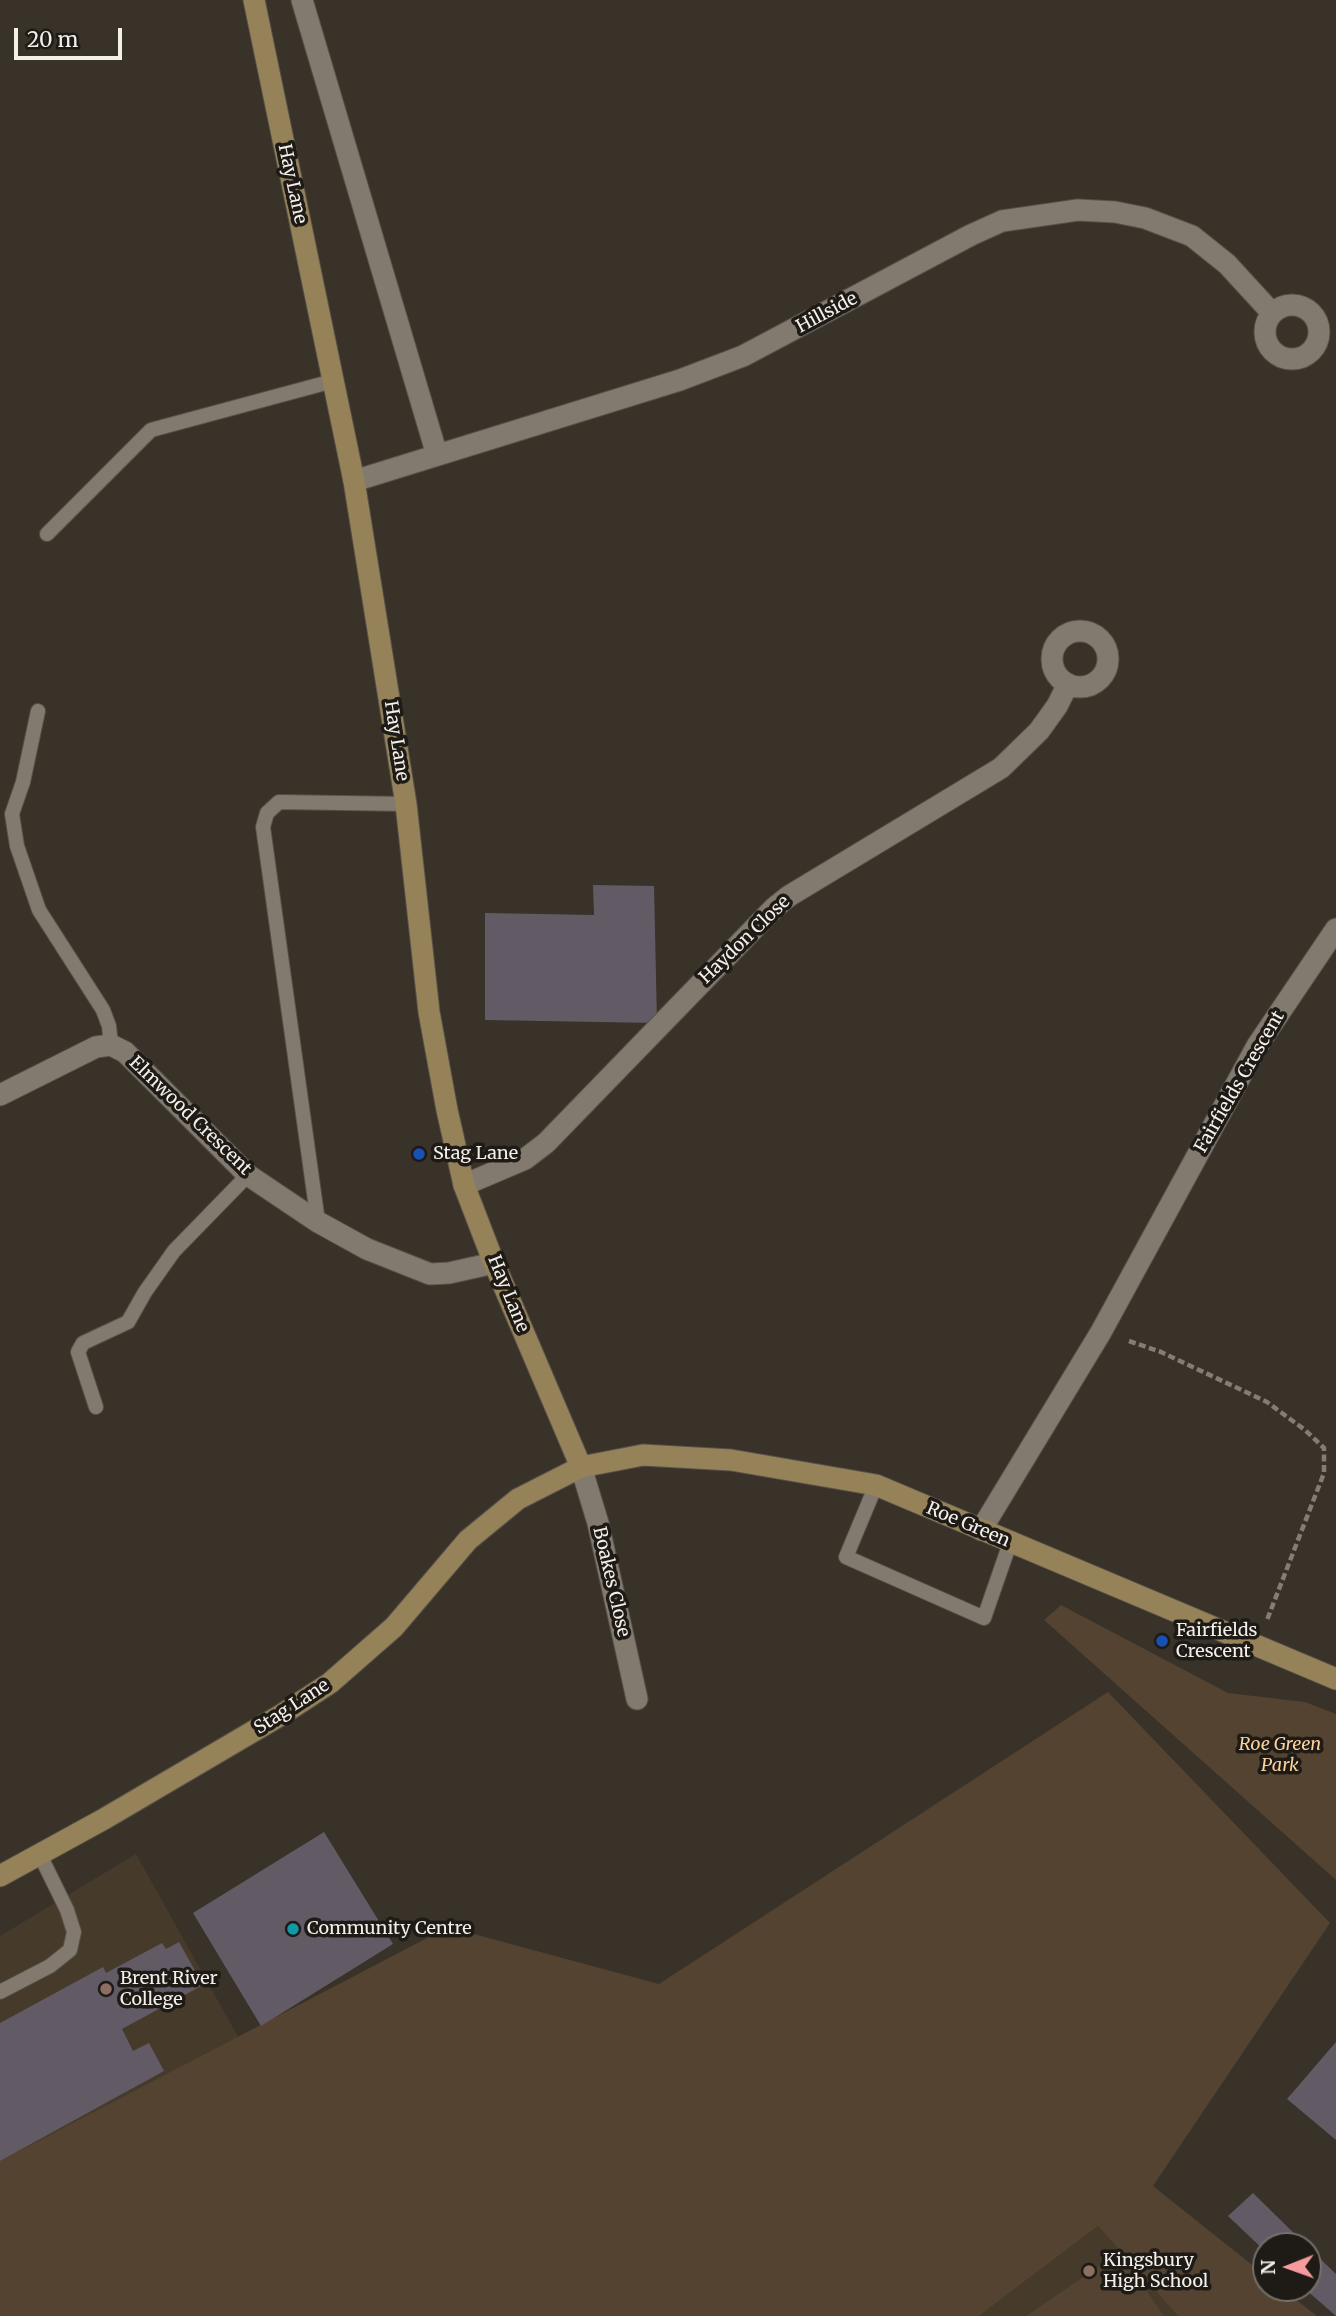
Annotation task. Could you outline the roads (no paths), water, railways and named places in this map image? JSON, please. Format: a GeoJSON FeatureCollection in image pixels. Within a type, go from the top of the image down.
{"type":"FeatureCollection","features":[{"type":"Feature","properties":{"kind":"street","name":"Hay Lane"},"geometry":{"type":"LineString","coordinates":[[254,0],[354,481],[406,804],[429,1012],[447,1110],[464,1185],[580,1467]]}},
{"type":"Feature","properties":{"kind":"street"},"geometry":{"type":"LineString","coordinates":[[302,0],[436,455]]}},
{"type":"Feature","properties":{"kind":"street","name":"Hillside"},"geometry":{"type":"LineString","coordinates":[[354,481],[667,384],[743,356],[1002,221],[1078,210],[1115,212],[1145,218],[1192,236],[1227,264],[1272,313]]}},
{"type":"Feature","properties":{"kind":"street","name":"Haydon Close"},"geometry":{"type":"LineString","coordinates":[[464,1185],[525,1159],[546,1143],[774,908],[789,896],[1001,768],[1039,731],[1057,706],[1068,684]]}},
{"type":"Feature","properties":{"kind":"street","name":"Fairfields Crescent"},"geometry":{"type":"LineString","coordinates":[[981,1530],[1101,1332],[1257,1045],[1336,929]]}},
{"type":"Feature","properties":{"kind":"street","name":"Elmwood Crescent"},"geometry":{"type":"LineString","coordinates":[[0,1095],[96,1047],[111,1045],[125,1052],[248,1175],[318,1222],[367,1249],[430,1274],[449,1273],[494,1263]]}},
{"type":"Feature","properties":{"kind":"street","name":"Roe Green"},"geometry":{"type":"LineString","coordinates":[[580,1467],[643,1455],[731,1460],[876,1485],[1336,1679]]}},
{"type":"Feature","properties":{"kind":"street","name":"Boakes Close"},"geometry":{"type":"LineString","coordinates":[[580,1467],[598,1523],[637,1699]]}},
{"type":"Feature","properties":{"kind":"street","name":"Stag Lane"},"geometry":{"type":"LineString","coordinates":[[0,1876],[270,1722],[330,1683],[394,1627],[468,1540],[518,1499],[580,1467]]}},
{"type":"Feature","properties":{"kind":"lane"},"geometry":{"type":"LineString","coordinates":[[47,534],[151,430],[333,381]]}},
{"type":"Feature","properties":{"kind":"lane"},"geometry":{"type":"LineString","coordinates":[[38,711],[23,782],[12,814],[17,846],[39,910],[103,1010],[109,1026],[111,1045]]}},
{"type":"Feature","properties":{"kind":"lane"},"geometry":{"type":"LineString","coordinates":[[318,1222],[263,827],[267,813],[279,802],[406,804]]}},
{"type":"Feature","properties":{"kind":"lane"},"geometry":{"type":"LineString","coordinates":[[96,1407],[78,1352],[83,1343],[128,1322],[174,1251],[248,1175]]}},
{"type":"Feature","properties":{"kind":"lane"},"geometry":{"type":"LineString","coordinates":[[876,1485],[846,1557],[985,1618],[1010,1543]]}},
{"type":"Feature","properties":{"kind":"lane"},"geometry":{"type":"LineString","coordinates":[[0,1992],[50,1966],[70,1950],[74,1932],[71,1921],[39,1853]]}},
{"type":"Feature","properties":{"kind":"place","name":"Stag Lane"},"geometry":{"type":"Point","coordinates":[419,1154]}},
{"type":"Feature","properties":{"kind":"place","name":"Fairfields Crescent"},"geometry":{"type":"Point","coordinates":[1162,1641]}},
{"type":"Feature","properties":{"kind":"place","name":"Community Centre"},"geometry":{"type":"Point","coordinates":[293,1929]}},
{"type":"Feature","properties":{"kind":"place","name":"Brent River College"},"geometry":{"type":"Point","coordinates":[106,1989]}},
{"type":"Feature","properties":{"kind":"place","name":"Kingsbury High School"},"geometry":{"type":"Point","coordinates":[1089,2271]}},
{"type":"Feature","properties":{"kind":"park label","name":"Roe Green Park"},"geometry":{"type":"Point","coordinates":[1280,1755]}}]}
